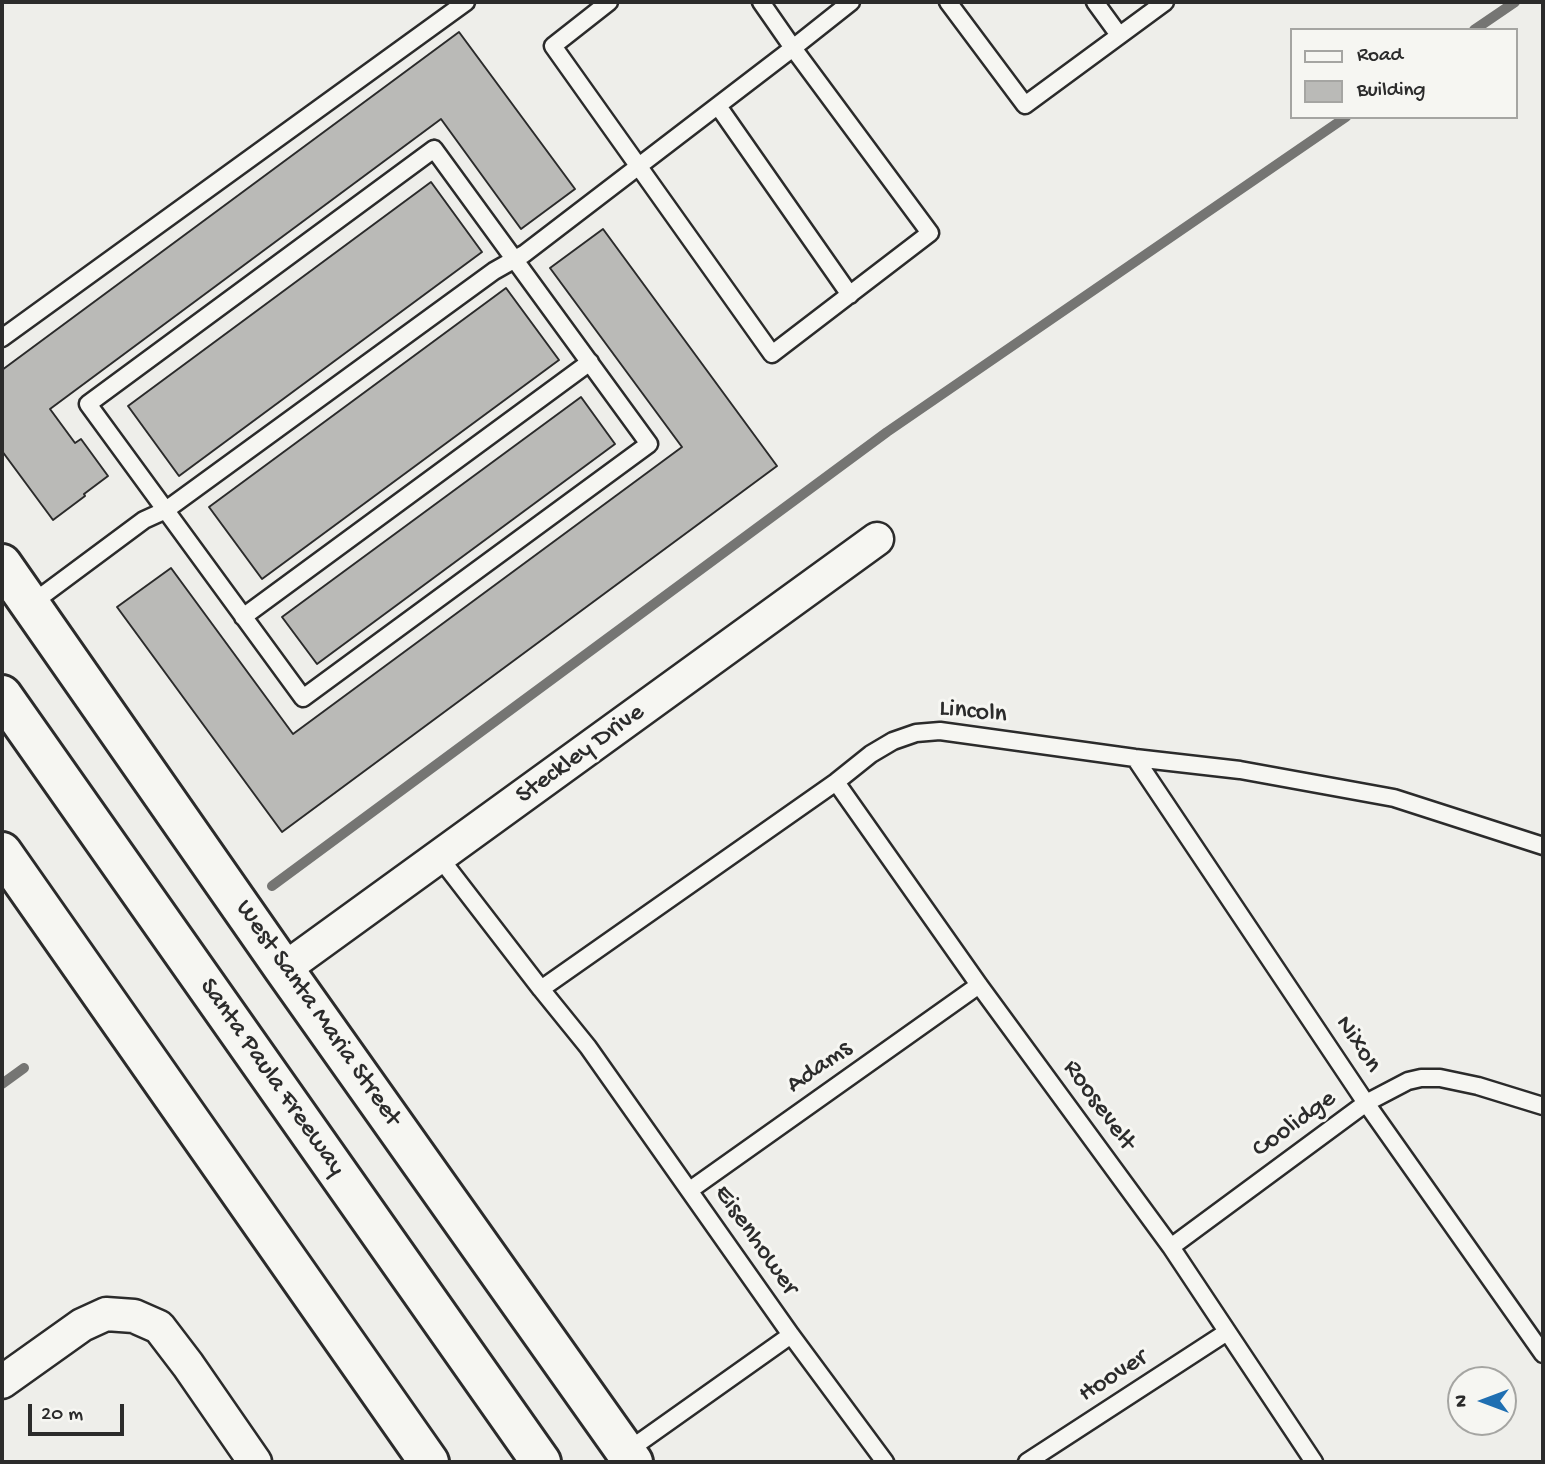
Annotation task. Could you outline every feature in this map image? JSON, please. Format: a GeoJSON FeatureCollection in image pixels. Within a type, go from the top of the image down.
{"type":"FeatureCollection","features":[{"type":"Feature","properties":{"kind":"main road","name":"West Santa Maria Street"},"geometry":{"type":"LineString","coordinates":[[2,564],[284,970],[630,1457]]}},
{"type":"Feature","properties":{"kind":"main road","name":"Santa Paula Freeway"},"geometry":{"type":"LineString","coordinates":[[2,695],[541,1462]]}},
{"type":"Feature","properties":{"kind":"main road"},"geometry":{"type":"LineString","coordinates":[[2,852],[429,1462]]}},
{"type":"Feature","properties":{"kind":"street","name":"Steckley Drive"},"geometry":{"type":"LineString","coordinates":[[284,970],[877,539]]}},
{"type":"Feature","properties":{"kind":"street"},"geometry":{"type":"LineString","coordinates":[[2,1382],[82,1325],[106,1314],[134,1316],[159,1327],[255,1462]]}},
{"type":"Feature","properties":{"kind":"lane"},"geometry":{"type":"LineString","coordinates":[[2,338],[466,2]]}},
{"type":"Feature","properties":{"kind":"lane"},"geometry":{"type":"LineString","coordinates":[[608,2],[553,46],[772,354],[930,233],[761,2]]}},
{"type":"Feature","properties":{"kind":"lane"},"geometry":{"type":"LineString","coordinates":[[30,604],[144,520],[166,510],[514,259],[851,2]]}},
{"type":"Feature","properties":{"kind":"lane"},"geometry":{"type":"LineString","coordinates":[[948,2],[1025,105],[1165,2]]}},
{"type":"Feature","properties":{"kind":"lane"},"geometry":{"type":"LineString","coordinates":[[1095,2],[1119,35]]}},
{"type":"Feature","properties":{"kind":"lane"},"geometry":{"type":"LineString","coordinates":[[718,106],[850,295]]}},
{"type":"Feature","properties":{"kind":"lane"},"geometry":{"type":"LineString","coordinates":[[434,149],[514,259],[649,444],[303,698],[88,404],[434,149]]}},
{"type":"Feature","properties":{"kind":"lane"},"geometry":{"type":"LineString","coordinates":[[243,617],[590,362]]}},
{"type":"Feature","properties":{"kind":"lane","name":"Lincoln"},"geometry":{"type":"LineString","coordinates":[[541,989],[836,782],[871,754],[893,741],[916,733],[940,730],[1240,770],[1394,798],[1543,846]]}},
{"type":"Feature","properties":{"kind":"lane","name":"Nixon"},"geometry":{"type":"LineString","coordinates":[[1135,758],[1366,1103],[1543,1354]]}},
{"type":"Feature","properties":{"kind":"lane","name":"Roosevelt"},"geometry":{"type":"LineString","coordinates":[[836,782],[979,985],[1171,1247],[1314,1462]]}},
{"type":"Feature","properties":{"kind":"lane"},"geometry":{"type":"LineString","coordinates":[[440,858],[541,989]]}},
{"type":"Feature","properties":{"kind":"lane","name":"Adams"},"geometry":{"type":"LineString","coordinates":[[690,1190],[979,985]]}},
{"type":"Feature","properties":{"kind":"lane","name":"Eisenhower"},"geometry":{"type":"LineString","coordinates":[[541,989],[588,1047],[791,1335],[885,1462]]}},
{"type":"Feature","properties":{"kind":"lane","name":"Coolidge"},"geometry":{"type":"LineString","coordinates":[[1171,1247],[1366,1103],[1408,1081],[1440,1078],[1478,1086],[1543,1106]]}},
{"type":"Feature","properties":{"kind":"lane","name":"Hoover"},"geometry":{"type":"LineString","coordinates":[[1027,1462],[1227,1332]]}},
{"type":"Feature","properties":{"kind":"lane"},"geometry":{"type":"LineString","coordinates":[[630,1457],[791,1335]]}},
{"type":"Feature","properties":{"kind":"building"},"geometry":{"type":"Polygon","coordinates":[[[459,32],[575,189],[521,229],[441,119],[50,409],[75,443],[81,439],[108,476],[53,520],[2,451],[2,370],[459,32]]]}},
{"type":"Feature","properties":{"kind":"building"},"geometry":{"type":"Polygon","coordinates":[[[431,182],[482,252],[179,476],[128,406],[431,182]]]}},
{"type":"Feature","properties":{"kind":"building"},"geometry":{"type":"Polygon","coordinates":[[[603,229],[777,466],[282,832],[117,607],[171,568],[293,734],[682,447],[550,268],[603,229]]]}},
{"type":"Feature","properties":{"kind":"building"},"geometry":{"type":"Polygon","coordinates":[[[506,288],[559,360],[262,579],[209,507],[506,288]]]}},
{"type":"Feature","properties":{"kind":"building"},"geometry":{"type":"Polygon","coordinates":[[[581,397],[615,444],[317,664],[282,617],[581,397]]]}},
{"type":"Feature","properties":{"kind":"waterway"},"geometry":{"type":"LineString","coordinates":[[1477,28],[1515,2]]}},
{"type":"Feature","properties":{"kind":"waterway"},"geometry":{"type":"LineString","coordinates":[[272,886],[887,432],[1343,119]]}},
{"type":"Feature","properties":{"kind":"waterway"},"geometry":{"type":"LineString","coordinates":[[2,1084],[24,1068]]}}]}
